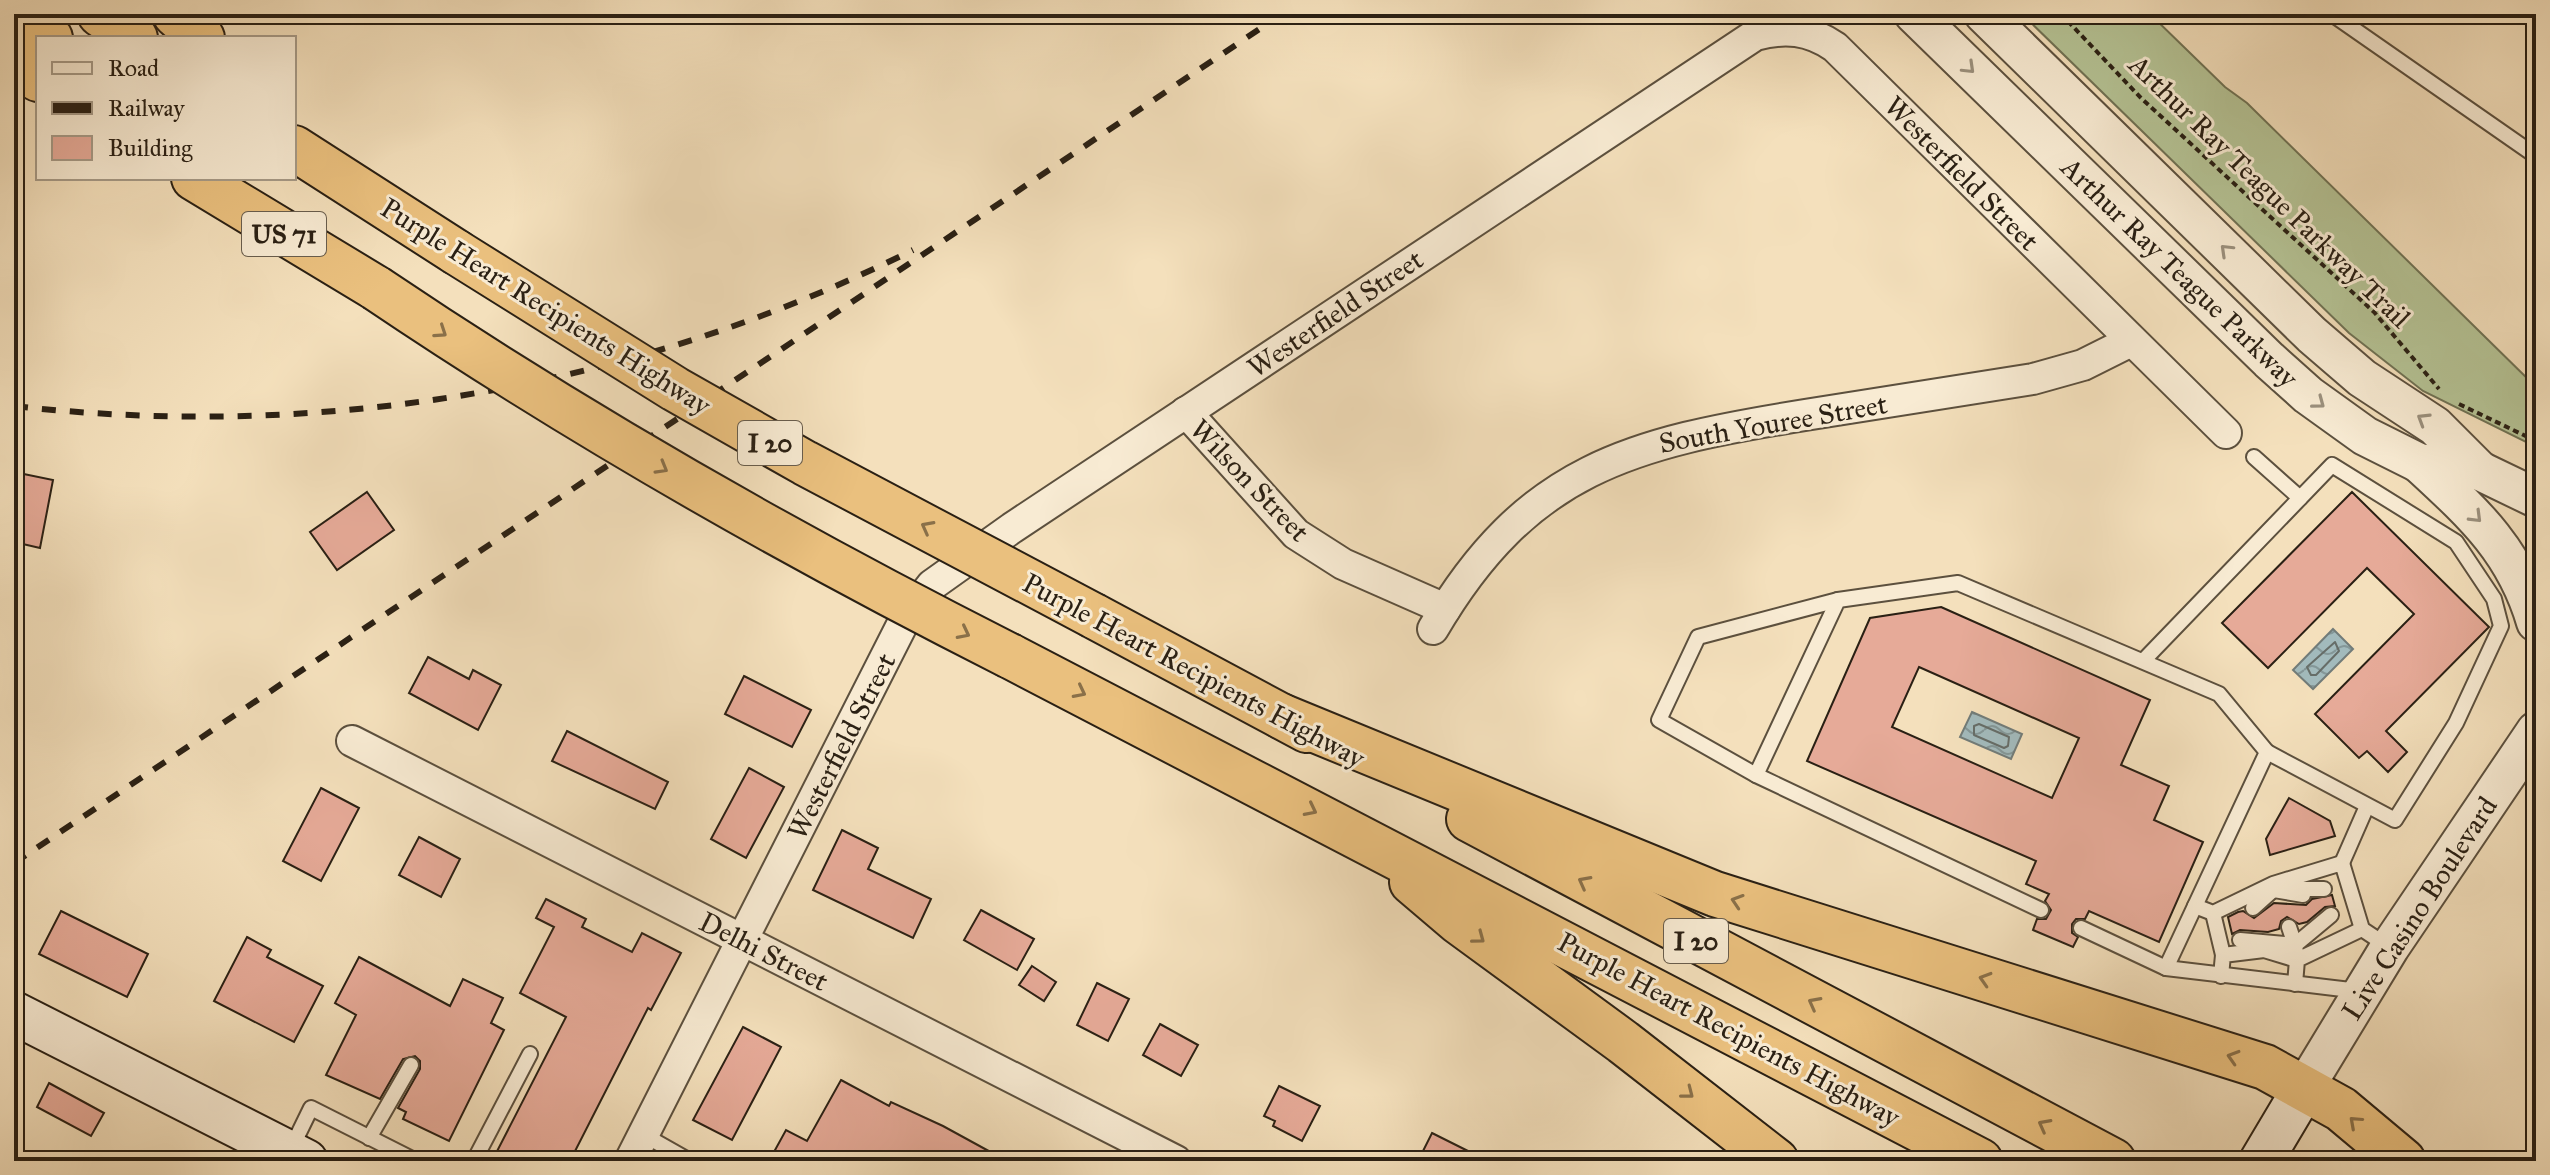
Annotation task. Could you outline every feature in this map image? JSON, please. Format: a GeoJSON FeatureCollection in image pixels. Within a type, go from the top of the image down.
{"type":"FeatureCollection","features":[{"type":"Feature","properties":{"kind":"highway"},"geometry":{"type":"LineString","coordinates":[[17,14],[47,36]]}},
{"type":"Feature","properties":{"kind":"highway"},"geometry":{"type":"LineString","coordinates":[[100,14],[132,36]]}},
{"type":"Feature","properties":{"kind":"highway"},"geometry":{"type":"LineString","coordinates":[[175,14],[200,36]]}},
{"type":"Feature","properties":{"kind":"highway"},"geometry":{"type":"LineString","coordinates":[[14,64],[36,78]]}},
{"type":"Feature","properties":{"kind":"highway"},"geometry":{"type":"LineString","coordinates":[[296,120],[438,240]]}},
{"type":"Feature","properties":{"kind":"highway","name":"Purple Heart Recipients Highway"},"geometry":{"type":"LineString","coordinates":[[296,149],[675,389],[805,463],[1281,716],[1571,875],[2113,1161]]}},
{"type":"Feature","properties":{"kind":"highway","name":"US 71"},"geometry":{"type":"LineString","coordinates":[[197,180],[376,288]]}},
{"type":"Feature","properties":{"kind":"highway","name":"Purple Heart Recipients Highway"},"geometry":{"type":"LineString","coordinates":[[237,180],[376,288],[476,355],[750,519],[1980,1161]]}},
{"type":"Feature","properties":{"kind":"highway"},"geometry":{"type":"LineString","coordinates":[[1281,716],[1715,894],[2265,1067],[2341,1109],[2403,1161]]}},
{"type":"Feature","properties":{"kind":"highway"},"geometry":{"type":"LineString","coordinates":[[1356,833],[1459,922],[1611,1033],[1776,1161]]}},
{"type":"Feature","properties":{"kind":"main road"},"geometry":{"type":"LineString","coordinates":[[14,1013],[298,1157]]}},
{"type":"Feature","properties":{"kind":"main road"},"geometry":{"type":"LineString","coordinates":[[2261,1161],[2305,1087]]}},
{"type":"Feature","properties":{"kind":"street","name":"Arthur Ray Teague Parkway"},"geometry":{"type":"LineString","coordinates":[[1914,14],[2289,379],[2346,424],[2419,463],[2480,471],[2536,498]]}},
{"type":"Feature","properties":{"kind":"street","name":"Arthur Ray Teague Parkway"},"geometry":{"type":"LineString","coordinates":[[1984,14],[2320,342],[2362,378],[2435,426],[2480,471]]}},
{"type":"Feature","properties":{"kind":"street","name":"Westerfield Street"},"geometry":{"type":"LineString","coordinates":[[637,1148],[904,621],[924,593],[1012,528],[1755,35],[1785,29],[1813,34],[1835,47],[2226,433]]}},
{"type":"Feature","properties":{"kind":"street","name":"South Youree Street"},"geometry":{"type":"LineString","coordinates":[[1439,619],[1476,563],[1524,514],[1573,479],[1639,449],[1710,430],[2033,379],[2083,365],[2131,341]]}},
{"type":"Feature","properties":{"kind":"street","name":"Wilson Street"},"geometry":{"type":"LineString","coordinates":[[1186,412],[1296,534],[1439,619]]}},
{"type":"Feature","properties":{"kind":"street"},"geometry":{"type":"LineString","coordinates":[[2419,463],[2494,536],[2522,582],[2536,622]]}},
{"type":"Feature","properties":{"kind":"street","name":"Live Casino Boulevard"},"geometry":{"type":"LineString","coordinates":[[2305,1087],[2363,991],[2376,938],[2536,731]]}},
{"type":"Feature","properties":{"kind":"street","name":"Delhi Street"},"geometry":{"type":"LineString","coordinates":[[352,741],[1176,1161]]}},
{"type":"Feature","properties":{"kind":"lane"},"geometry":{"type":"LineString","coordinates":[[2332,14],[2536,156]]}},
{"type":"Feature","properties":{"kind":"lane"},"geometry":{"type":"LineString","coordinates":[[2254,457],[2300,498]]}},
{"type":"Feature","properties":{"kind":"lane"},"geometry":{"type":"LineString","coordinates":[[2041,910],[1756,775],[1659,720],[1698,637],[1838,600],[1958,583],[2219,694],[2267,752],[2395,820],[2456,723],[2501,626],[2494,599],[2456,542],[2332,465],[2143,661]]}},
{"type":"Feature","properties":{"kind":"lane"},"geometry":{"type":"LineString","coordinates":[[1756,775],[1838,600]]}},
{"type":"Feature","properties":{"kind":"lane"},"geometry":{"type":"LineString","coordinates":[[2166,968],[2267,752]]}},
{"type":"Feature","properties":{"kind":"lane"},"geometry":{"type":"LineString","coordinates":[[2195,906],[2213,913],[2342,863],[2367,806]]}},
{"type":"Feature","properties":{"kind":"lane"},"geometry":{"type":"LineString","coordinates":[[2223,955],[2264,950],[2296,952],[2376,938],[2342,863]]}},
{"type":"Feature","properties":{"kind":"lane"},"geometry":{"type":"LineString","coordinates":[[2233,913],[2276,891],[2324,889]]}},
{"type":"Feature","properties":{"kind":"lane"},"geometry":{"type":"LineString","coordinates":[[2253,908],[2276,891],[2303,895]]}},
{"type":"Feature","properties":{"kind":"lane"},"geometry":{"type":"LineString","coordinates":[[2213,913],[2223,955],[2221,976]]}},
{"type":"Feature","properties":{"kind":"lane"},"geometry":{"type":"LineString","coordinates":[[2296,952],[2331,915]]}},
{"type":"Feature","properties":{"kind":"lane"},"geometry":{"type":"LineString","coordinates":[[2296,952],[2311,921]]}},
{"type":"Feature","properties":{"kind":"lane"},"geometry":{"type":"LineString","coordinates":[[2289,927],[2296,952],[2295,984]]}},
{"type":"Feature","properties":{"kind":"lane"},"geometry":{"type":"LineString","coordinates":[[2081,928],[2166,968],[2363,991]]}},
{"type":"Feature","properties":{"kind":"lane"},"geometry":{"type":"LineString","coordinates":[[2259,935],[2296,952]]}},
{"type":"Feature","properties":{"kind":"lane"},"geometry":{"type":"LineString","coordinates":[[2240,940],[2296,952]]}},
{"type":"Feature","properties":{"kind":"lane"},"geometry":{"type":"LineString","coordinates":[[474,1161],[530,1054]]}},
{"type":"Feature","properties":{"kind":"lane"},"geometry":{"type":"LineString","coordinates":[[369,1138],[411,1065]]}},
{"type":"Feature","properties":{"kind":"lane"},"geometry":{"type":"LineString","coordinates":[[298,1157],[311,1108],[416,1161]]}},
{"type":"Feature","properties":{"kind":"lane"},"geometry":{"type":"LineString","coordinates":[[637,1148],[690,1161]]}},
{"type":"Feature","properties":{"kind":"path","name":"Arthur Ray Teague Parkway Trail"},"geometry":{"type":"LineString","coordinates":[[2061,14],[2141,98],[2374,312],[2440,391],[2460,405],[2536,441]]}},
{"type":"Feature","properties":{"kind":"green space"},"geometry":{"type":"Polygon","coordinates":[[[2022,14],[2150,14],[2225,87],[2247,103],[2536,387],[2536,447],[2423,391],[2349,333],[2022,14]]]}},
{"type":"Feature","properties":{"kind":"water"},"geometry":{"type":"Polygon","coordinates":[[[2333,629],[2353,649],[2313,689],[2293,670],[2333,629]]]}},
{"type":"Feature","properties":{"kind":"water"},"geometry":{"type":"Polygon","coordinates":[[[1972,712],[2022,734],[2011,759],[1960,737],[1972,712]]]}},
{"type":"Feature","properties":{"kind":"building"},"geometry":{"type":"Polygon","coordinates":[[[14,472],[53,480],[40,548],[14,542],[14,472]]]}},
{"type":"Feature","properties":{"kind":"building"},"geometry":{"type":"Polygon","coordinates":[[[367,492],[394,530],[337,570],[310,532],[367,492]]]}},
{"type":"Feature","properties":{"kind":"building"},"geometry":{"type":"Polygon","coordinates":[[[2352,492],[2489,627],[2386,731],[2407,752],[2388,772],[2367,751],[2359,758],[2315,714],[2414,614],[2367,568],[2268,668],[2222,623],[2352,492]]]}},
{"type":"Feature","properties":{"kind":"building"},"geometry":{"type":"Polygon","coordinates":[[[1941,607],[2150,700],[2121,765],[2169,786],[2154,820],[2203,842],[2159,942],[2089,911],[2085,919],[2076,919],[2072,924],[2072,933],[2078,937],[2073,947],[2033,930],[2037,919],[2046,919],[2051,910],[2045,901],[2049,894],[2026,884],[2036,861],[1807,761],[1870,618],[1941,607]],[[1919,667],[1892,727],[2052,798],[2079,738],[1919,667]]]}},
{"type":"Feature","properties":{"kind":"building"},"geometry":{"type":"Polygon","coordinates":[[[428,657],[469,679],[473,670],[501,685],[478,730],[409,693],[428,657]]]}},
{"type":"Feature","properties":{"kind":"building"},"geometry":{"type":"Polygon","coordinates":[[[744,676],[811,710],[792,747],[725,714],[744,676]]]}},
{"type":"Feature","properties":{"kind":"building"},"geometry":{"type":"Polygon","coordinates":[[[567,731],[668,782],[655,809],[552,761],[567,731]]]}},
{"type":"Feature","properties":{"kind":"building"},"geometry":{"type":"Polygon","coordinates":[[[749,768],[784,787],[746,858],[711,839],[749,768]]]}},
{"type":"Feature","properties":{"kind":"building"},"geometry":{"type":"Polygon","coordinates":[[[321,788],[359,808],[321,881],[283,861],[321,788]]]}},
{"type":"Feature","properties":{"kind":"building"},"geometry":{"type":"Polygon","coordinates":[[[2289,798],[2330,821],[2335,836],[2270,855],[2266,839],[2289,798]]]}},
{"type":"Feature","properties":{"kind":"building"},"geometry":{"type":"Polygon","coordinates":[[[842,830],[878,848],[868,869],[931,899],[913,938],[813,890],[842,830]]]}},
{"type":"Feature","properties":{"kind":"building"},"geometry":{"type":"Polygon","coordinates":[[[419,837],[460,859],[441,897],[399,875],[419,837]]]}},
{"type":"Feature","properties":{"kind":"building"},"geometry":{"type":"Polygon","coordinates":[[[2332,895],[2335,906],[2325,907],[2307,922],[2299,924],[2287,917],[2281,921],[2279,929],[2268,932],[2240,930],[2232,934],[2228,917],[2238,912],[2243,911],[2254,918],[2274,903],[2306,905],[2312,899],[2332,895]]]}},
{"type":"Feature","properties":{"kind":"building"},"geometry":{"type":"Polygon","coordinates":[[[546,899],[586,919],[582,927],[632,952],[642,933],[681,953],[651,1010],[648,1008],[570,1161],[492,1161],[566,1017],[520,993],[554,927],[536,918],[546,899]]]}},
{"type":"Feature","properties":{"kind":"building"},"geometry":{"type":"Polygon","coordinates":[[[981,910],[1034,939],[1017,970],[964,940],[981,910]]]}},
{"type":"Feature","properties":{"kind":"building"},"geometry":{"type":"Polygon","coordinates":[[[61,911],[148,954],[127,997],[39,954],[61,911]]]}},
{"type":"Feature","properties":{"kind":"building"},"geometry":{"type":"Polygon","coordinates":[[[247,937],[271,950],[267,957],[323,986],[294,1042],[214,1001],[247,937]]]}},
{"type":"Feature","properties":{"kind":"building"},"geometry":{"type":"Polygon","coordinates":[[[359,957],[450,1006],[463,979],[503,998],[491,1023],[504,1030],[449,1141],[403,1119],[406,1112],[398,1108],[420,1069],[420,1061],[415,1056],[403,1059],[380,1099],[326,1075],[356,1015],[335,1003],[359,957]]]}},
{"type":"Feature","properties":{"kind":"building"},"geometry":{"type":"Polygon","coordinates":[[[1032,966],[1056,982],[1044,1001],[1019,985],[1032,966]]]}},
{"type":"Feature","properties":{"kind":"building"},"geometry":{"type":"Polygon","coordinates":[[[1097,983],[1129,999],[1108,1041],[1077,1025],[1097,983]]]}},
{"type":"Feature","properties":{"kind":"building"},"geometry":{"type":"Polygon","coordinates":[[[1160,1024],[1198,1045],[1181,1076],[1143,1055],[1160,1024]]]}},
{"type":"Feature","properties":{"kind":"building"},"geometry":{"type":"Polygon","coordinates":[[[743,1027],[781,1047],[732,1140],[693,1120],[743,1027]]]}},
{"type":"Feature","properties":{"kind":"building"},"geometry":{"type":"Polygon","coordinates":[[[841,1080],[889,1106],[891,1102],[943,1126],[1007,1161],[769,1161],[786,1130],[807,1141],[841,1080]]]}},
{"type":"Feature","properties":{"kind":"building"},"geometry":{"type":"Polygon","coordinates":[[[49,1083],[104,1113],[91,1136],[37,1107],[49,1083]]]}},
{"type":"Feature","properties":{"kind":"building"},"geometry":{"type":"Polygon","coordinates":[[[1279,1086],[1320,1106],[1302,1141],[1273,1126],[1275,1121],[1264,1116],[1279,1086]]]}},
{"type":"Feature","properties":{"kind":"building"},"geometry":{"type":"Polygon","coordinates":[[[1432,1133],[1488,1161],[1418,1161],[1432,1133]]]}},
{"type":"Feature","properties":{"kind":"railway"},"geometry":{"type":"LineString","coordinates":[[14,863],[1282,14]]}},
{"type":"Feature","properties":{"kind":"railway"},"geometry":{"type":"LineString","coordinates":[[14,406],[130,415],[246,416],[361,409],[475,393],[588,370],[698,338],[807,298],[913,250]]}}]}
